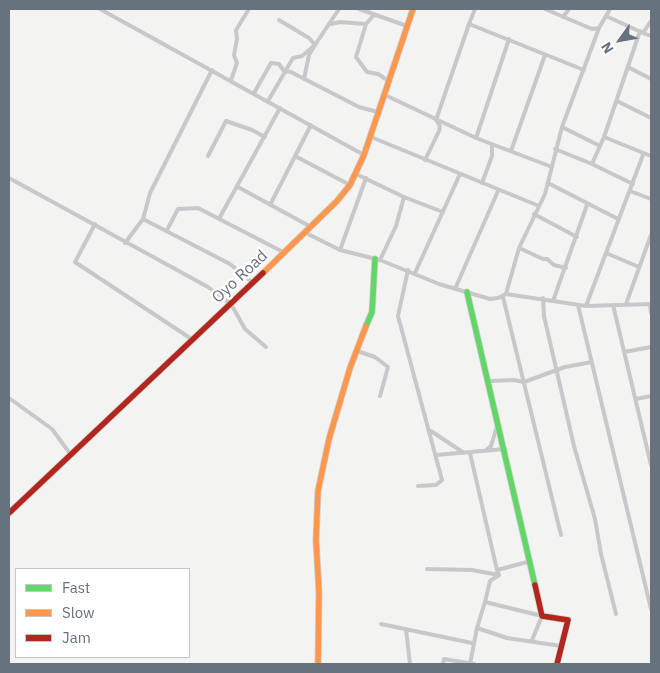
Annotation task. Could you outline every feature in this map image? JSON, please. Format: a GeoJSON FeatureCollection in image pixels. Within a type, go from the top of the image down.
{"type":"FeatureCollection","features":[{"type":"Feature","properties":{"kind":"street"},"geometry":{"type":"LineString","coordinates":[[100,9],[364,155]]}},
{"type":"Feature","properties":{"kind":"street"},"geometry":{"type":"LineString","coordinates":[[231,80],[237,63],[234,55],[237,38],[236,30],[249,9]]}},
{"type":"Feature","properties":{"kind":"street"},"geometry":{"type":"LineString","coordinates":[[304,78],[309,55],[339,9]]}},
{"type":"Feature","properties":{"kind":"street"},"geometry":{"type":"LineString","coordinates":[[360,9],[407,26]]}},
{"type":"Feature","properties":{"kind":"street","name":"Oyo Road"},"geometry":{"type":"LineString","coordinates":[[9,513],[306,233],[350,185],[371,137],[414,9]]}},
{"type":"Feature","properties":{"kind":"street"},"geometry":{"type":"LineString","coordinates":[[425,160],[439,131],[436,120],[475,9]]}},
{"type":"Feature","properties":{"kind":"street"},"geometry":{"type":"LineString","coordinates":[[545,9],[587,27],[599,28]]}},
{"type":"Feature","properties":{"kind":"street"},"geometry":{"type":"LineString","coordinates":[[563,17],[569,9]]}},
{"type":"Feature","properties":{"kind":"street"},"geometry":{"type":"LineString","coordinates":[[561,535],[504,296],[518,248],[548,183],[562,127],[599,28],[610,9]]}},
{"type":"Feature","properties":{"kind":"street"},"geometry":{"type":"LineString","coordinates":[[374,15],[366,24],[356,57],[367,72],[378,74],[389,81]]}},
{"type":"Feature","properties":{"kind":"street"},"geometry":{"type":"LineString","coordinates":[[606,16],[651,36]]}},
{"type":"Feature","properties":{"kind":"street"},"geometry":{"type":"LineString","coordinates":[[279,20],[309,38],[315,45]]}},
{"type":"Feature","properties":{"kind":"street"},"geometry":{"type":"LineString","coordinates":[[592,164],[604,137],[641,32],[651,21]]}},
{"type":"Feature","properties":{"kind":"street"},"geometry":{"type":"LineString","coordinates":[[331,24],[340,22],[366,24]]}},
{"type":"Feature","properties":{"kind":"street"},"geometry":{"type":"LineString","coordinates":[[470,24],[584,70]]}},
{"type":"Feature","properties":{"kind":"street"},"geometry":{"type":"LineString","coordinates":[[476,138],[509,39]]}},
{"type":"Feature","properties":{"kind":"street"},"geometry":{"type":"LineString","coordinates":[[268,101],[293,58],[302,56],[315,45]]}},
{"type":"Feature","properties":{"kind":"street"},"geometry":{"type":"LineString","coordinates":[[511,151],[545,55]]}},
{"type":"Feature","properties":{"kind":"street"},"geometry":{"type":"LineString","coordinates":[[254,93],[272,63],[279,64],[284,71],[304,78],[359,107],[378,112]]}},
{"type":"Feature","properties":{"kind":"street"},"geometry":{"type":"LineString","coordinates":[[628,67],[651,78]]}},
{"type":"Feature","properties":{"kind":"street"},"geometry":{"type":"LineString","coordinates":[[125,243],[143,219],[150,193],[212,70]]}},
{"type":"Feature","properties":{"kind":"street"},"geometry":{"type":"LineString","coordinates":[[384,96],[476,138],[552,167]]}},
{"type":"Feature","properties":{"kind":"street"},"geometry":{"type":"LineString","coordinates":[[616,100],[651,118]]}},
{"type":"Feature","properties":{"kind":"street"},"geometry":{"type":"LineString","coordinates":[[220,217],[280,108]]}},
{"type":"Feature","properties":{"kind":"street"},"geometry":{"type":"LineString","coordinates":[[208,156],[226,121],[252,130],[265,137]]}},
{"type":"Feature","properties":{"kind":"street"},"geometry":{"type":"LineString","coordinates":[[270,204],[311,125]]}},
{"type":"Feature","properties":{"kind":"street"},"geometry":{"type":"LineString","coordinates":[[562,127],[600,146]]}},
{"type":"Feature","properties":{"kind":"street"},"geometry":{"type":"LineString","coordinates":[[371,137],[538,206]]}},
{"type":"Feature","properties":{"kind":"street"},"geometry":{"type":"LineString","coordinates":[[586,306],[618,219],[645,154],[604,137]]}},
{"type":"Feature","properties":{"kind":"street"},"geometry":{"type":"LineString","coordinates":[[482,183],[492,156],[492,144]]}},
{"type":"Feature","properties":{"kind":"street"},"geometry":{"type":"LineString","coordinates":[[555,149],[592,164],[632,184]]}},
{"type":"Feature","properties":{"kind":"street"},"geometry":{"type":"LineString","coordinates":[[295,156],[350,185]]}},
{"type":"Feature","properties":{"kind":"street"},"geometry":{"type":"LineString","coordinates":[[356,174],[404,198],[443,212]]}},
{"type":"Feature","properties":{"kind":"street"},"geometry":{"type":"LineString","coordinates":[[415,273],[460,174]]}},
{"type":"Feature","properties":{"kind":"street"},"geometry":{"type":"LineString","coordinates":[[9,178],[95,224],[125,243],[179,270],[231,304],[245,329],[266,347]]}},
{"type":"Feature","properties":{"kind":"street"},"geometry":{"type":"LineString","coordinates":[[340,250],[366,178]]}},
{"type":"Feature","properties":{"kind":"street"},"geometry":{"type":"LineString","coordinates":[[548,183],[587,205],[618,219]]}},
{"type":"Feature","properties":{"kind":"street"},"geometry":{"type":"LineString","coordinates":[[238,187],[311,227]]}},
{"type":"Feature","properties":{"kind":"street"},"geometry":{"type":"LineString","coordinates":[[455,289],[498,191]]}},
{"type":"Feature","properties":{"kind":"street"},"geometry":{"type":"LineString","coordinates":[[630,191],[651,199]]}},
{"type":"Feature","properties":{"kind":"street"},"geometry":{"type":"LineString","coordinates":[[318,664],[319,592],[316,540],[318,491],[329,439],[357,351],[372,312],[378,259],[396,226],[404,198]]}},
{"type":"Feature","properties":{"kind":"street"},"geometry":{"type":"LineString","coordinates":[[553,301],[587,205]]}},
{"type":"Feature","properties":{"kind":"street"},"geometry":{"type":"LineString","coordinates":[[167,230],[180,208],[198,208],[220,217],[285,253]]}},
{"type":"Feature","properties":{"kind":"street"},"geometry":{"type":"LineString","coordinates":[[534,214],[576,237]]}},
{"type":"Feature","properties":{"kind":"street"},"geometry":{"type":"LineString","coordinates":[[143,219],[230,264],[253,283]]}},
{"type":"Feature","properties":{"kind":"street"},"geometry":{"type":"LineString","coordinates":[[95,224],[75,262],[193,340]]}},
{"type":"Feature","properties":{"kind":"street"},"geometry":{"type":"LineString","coordinates":[[306,233],[340,250],[378,259],[439,284],[490,299],[504,296],[543,298],[586,306],[650,304],[651,313]]}},
{"type":"Feature","properties":{"kind":"street"},"geometry":{"type":"LineString","coordinates":[[626,304],[651,235]]}},
{"type":"Feature","properties":{"kind":"street"},"geometry":{"type":"LineString","coordinates":[[518,248],[547,259],[554,265],[566,268]]}},
{"type":"Feature","properties":{"kind":"street"},"geometry":{"type":"LineString","coordinates":[[606,253],[639,267]]}},
{"type":"Feature","properties":{"kind":"street"},"geometry":{"type":"LineString","coordinates":[[408,270],[398,316],[442,480],[441,483],[418,486]]}},
{"type":"Feature","properties":{"kind":"street"},"geometry":{"type":"LineString","coordinates":[[467,292],[531,561],[542,616],[532,640]]}},
{"type":"Feature","properties":{"kind":"street"},"geometry":{"type":"LineString","coordinates":[[543,298],[544,316],[616,614]]}},
{"type":"Feature","properties":{"kind":"street"},"geometry":{"type":"LineString","coordinates":[[578,305],[651,608]]}},
{"type":"Feature","properties":{"kind":"street"},"geometry":{"type":"LineString","coordinates":[[612,305],[651,465]]}},
{"type":"Feature","properties":{"kind":"street"},"geometry":{"type":"LineString","coordinates":[[624,352],[651,347]]}},
{"type":"Feature","properties":{"kind":"street"},"geometry":{"type":"LineString","coordinates":[[357,351],[375,357],[388,367],[380,396]]}},
{"type":"Feature","properties":{"kind":"street"},"geometry":{"type":"LineString","coordinates":[[489,381],[514,380],[524,382],[558,370],[592,362]]}},
{"type":"Feature","properties":{"kind":"street"},"geometry":{"type":"LineString","coordinates":[[636,399],[651,396]]}},
{"type":"Feature","properties":{"kind":"street"},"geometry":{"type":"LineString","coordinates":[[9,398],[52,429],[71,455]]}},
{"type":"Feature","properties":{"kind":"street"},"geometry":{"type":"LineString","coordinates":[[486,450],[493,441],[498,422]]}},
{"type":"Feature","properties":{"kind":"street"},"geometry":{"type":"LineString","coordinates":[[429,430],[464,453]]}},
{"type":"Feature","properties":{"kind":"street"},"geometry":{"type":"LineString","coordinates":[[436,455],[504,449]]}},
{"type":"Feature","properties":{"kind":"street"},"geometry":{"type":"LineString","coordinates":[[470,452],[498,573]]}},
{"type":"Feature","properties":{"kind":"street"},"geometry":{"type":"LineString","coordinates":[[427,569],[472,570],[498,573],[531,561]]}},
{"type":"Feature","properties":{"kind":"street"},"geometry":{"type":"LineString","coordinates":[[443,664],[444,659],[471,664],[472,643],[476,628],[490,582],[498,573]]}},
{"type":"Feature","properties":{"kind":"street"},"geometry":{"type":"LineString","coordinates":[[485,602],[542,616],[568,620],[557,664]]}},
{"type":"Feature","properties":{"kind":"street"},"geometry":{"type":"LineString","coordinates":[[381,624],[472,643]]}},
{"type":"Feature","properties":{"kind":"street"},"geometry":{"type":"LineString","coordinates":[[476,628],[507,638],[532,640],[561,646]]}},
{"type":"Feature","properties":{"kind":"street"},"geometry":{"type":"LineString","coordinates":[[406,629],[410,664]]}},
{"type":"Feature","properties":{"kind":"traffic: fast"},"geometry":{"type":"LineString","coordinates":[[366,326],[372,312],[375,259]]}},
{"type":"Feature","properties":{"kind":"traffic: fast"},"geometry":{"type":"LineString","coordinates":[[467,292],[535,585]]}},
{"type":"Feature","properties":{"kind":"traffic: slow"},"geometry":{"type":"LineString","coordinates":[[263,273],[337,201],[350,185],[364,155],[413,9]]}},
{"type":"Feature","properties":{"kind":"traffic: slow"},"geometry":{"type":"LineString","coordinates":[[318,664],[319,592],[316,540],[318,491],[329,439],[350,368],[366,326]]}},
{"type":"Feature","properties":{"kind":"traffic: jam"},"geometry":{"type":"LineString","coordinates":[[9,513],[263,273]]}},
{"type":"Feature","properties":{"kind":"traffic: jam"},"geometry":{"type":"LineString","coordinates":[[535,585],[542,616],[568,620],[557,664]]}}]}
